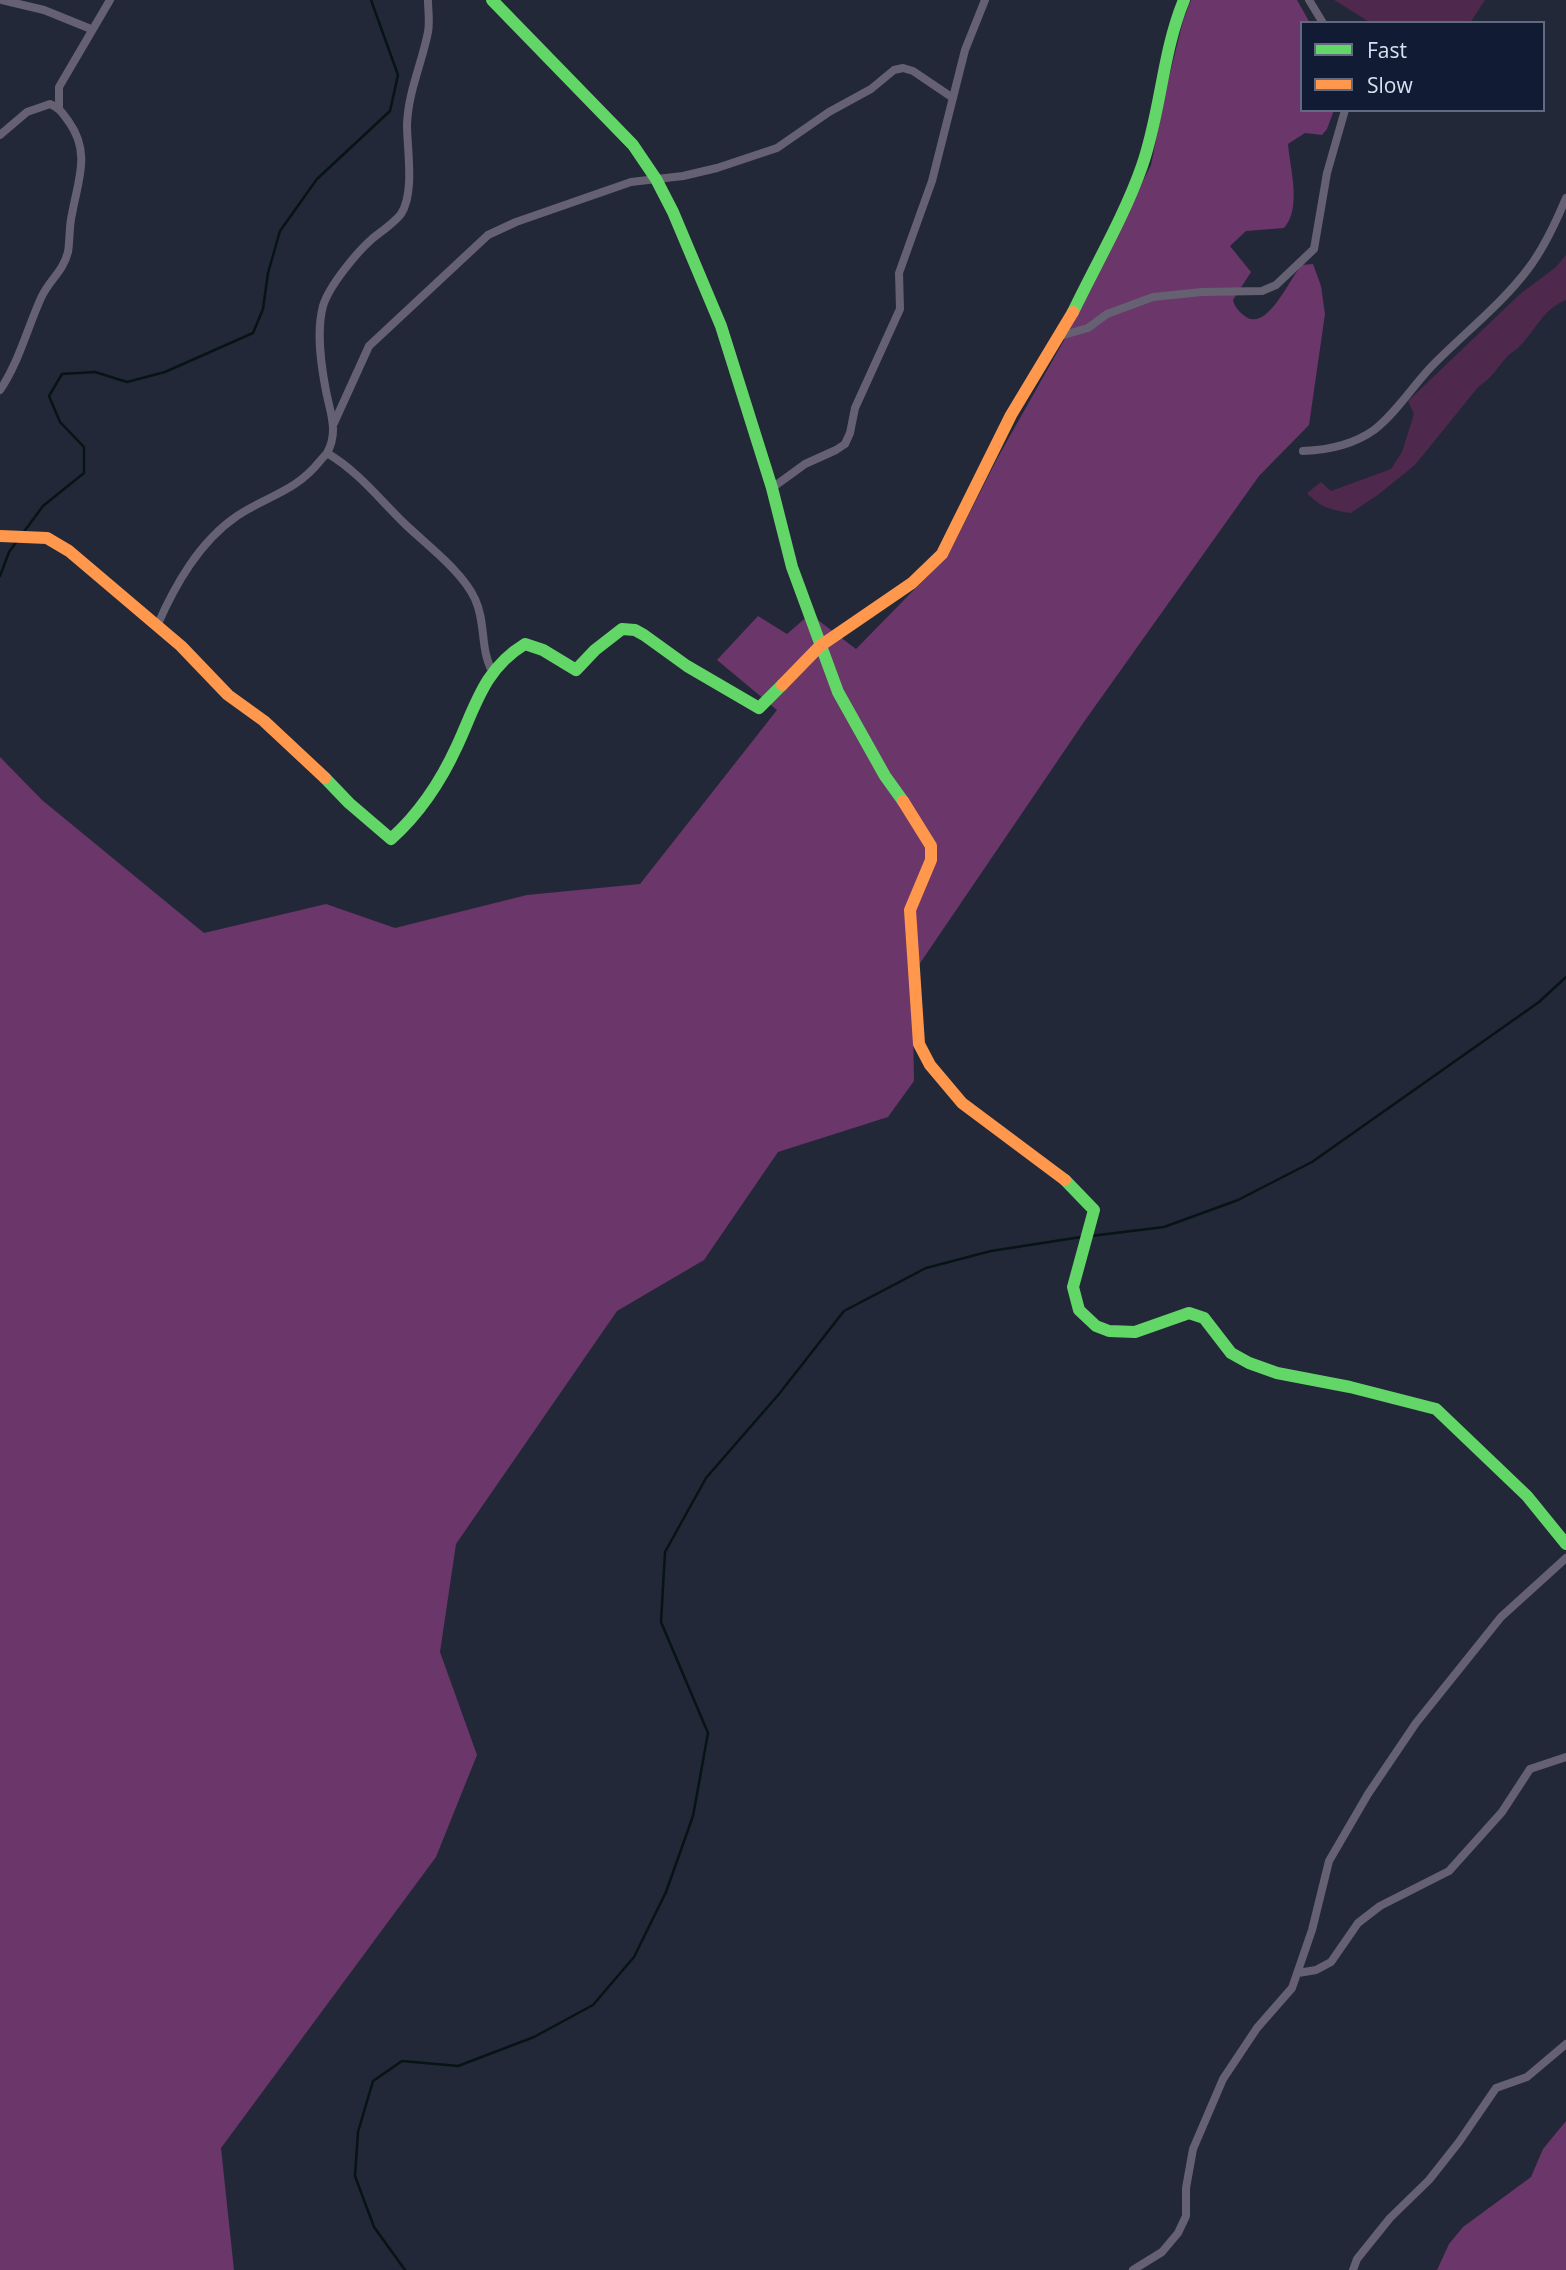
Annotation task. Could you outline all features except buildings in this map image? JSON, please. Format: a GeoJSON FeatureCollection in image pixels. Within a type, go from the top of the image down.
{"type":"FeatureCollection","features":[{"type":"Feature","properties":{"kind":"street"},"geometry":{"type":"LineString","coordinates":[[2,0],[44,9],[91,29]]}},
{"type":"Feature","properties":{"kind":"street"},"geometry":{"type":"LineString","coordinates":[[0,390],[13,371],[43,294],[60,272],[68,251],[82,144],[59,107],[59,87],[110,0]]}},
{"type":"Feature","properties":{"kind":"street"},"geometry":{"type":"LineString","coordinates":[[334,423],[322,361],[320,325],[323,306],[335,282],[369,241],[402,213],[410,167],[407,126],[410,102],[429,30],[428,0]]}},
{"type":"Feature","properties":{"kind":"street"},"geometry":{"type":"LineString","coordinates":[[492,0],[633,145],[656,178],[673,212],[720,326],[772,488],[792,567],[838,692],[884,776],[917,821],[931,846],[931,860],[910,909],[919,1044],[926,1063],[976,1114],[1066,1181],[1094,1210],[1073,1283],[1073,1296],[1080,1314],[1103,1331],[1120,1334],[1134,1332],[1189,1313],[1204,1318],[1231,1353],[1249,1363],[1277,1373],[1350,1387],[1436,1409],[1527,1496],[1566,1544]]}},
{"type":"Feature","properties":{"kind":"street"},"geometry":{"type":"LineString","coordinates":[[772,488],[805,464],[845,444],[850,433],[855,408],[900,309],[900,273],[932,181],[965,51],[985,0]]}},
{"type":"Feature","properties":{"kind":"street"},"geometry":{"type":"LineString","coordinates":[[0,536],[47,538],[69,551],[181,646],[228,695],[274,730],[349,803],[391,839],[415,816],[443,771],[492,671],[511,651],[525,644],[543,650],[576,670],[595,650],[622,629],[635,630],[687,666],[759,708],[820,646],[912,583],[942,554],[1012,415],[1060,336],[1093,273],[1142,166],[1153,129],[1160,84],[1173,32],[1184,0]]}},
{"type":"Feature","properties":{"kind":"street"},"geometry":{"type":"LineString","coordinates":[[1309,0],[1322,21]]}},
{"type":"Feature","properties":{"kind":"street"},"geometry":{"type":"LineString","coordinates":[[157,626],[175,587],[214,536],[236,517],[292,488],[327,453],[334,423],[369,346],[488,235],[566,203],[631,182],[717,168],[776,148],[829,112],[871,89],[894,70],[903,68],[913,71],[953,99]]}},
{"type":"Feature","properties":{"kind":"street"},"geometry":{"type":"LineString","coordinates":[[0,135],[27,112],[50,104],[59,107]]}},
{"type":"Feature","properties":{"kind":"street"},"geometry":{"type":"LineString","coordinates":[[1060,336],[1088,328],[1107,314],[1153,297],[1182,293],[1262,291],[1276,285],[1314,248],[1327,173],[1344,112]]}},
{"type":"Feature","properties":{"kind":"street"},"geometry":{"type":"LineString","coordinates":[[1303,451],[1352,442],[1374,430],[1430,368],[1527,271],[1557,220],[1566,198]]}},
{"type":"Feature","properties":{"kind":"street"},"geometry":{"type":"LineString","coordinates":[[327,453],[348,466],[371,487],[458,575],[475,597],[481,615],[485,658],[492,671]]}},
{"type":"Feature","properties":{"kind":"street"},"geometry":{"type":"LineString","coordinates":[[1133,2270],[1161,2252],[1178,2233],[1186,2216],[1186,2188],[1193,2149],[1223,2079],[1258,2028],[1292,1987],[1329,1861],[1368,1794],[1416,1723],[1501,1617],[1566,1558]]}},
{"type":"Feature","properties":{"kind":"street"},"geometry":{"type":"LineString","coordinates":[[1298,1973],[1316,1970],[1331,1962],[1358,1923],[1380,1906],[1449,1871],[1502,1812],[1530,1769],[1566,1757]]}},
{"type":"Feature","properties":{"kind":"street"},"geometry":{"type":"LineString","coordinates":[[1353,2270],[1357,2259],[1390,2218],[1429,2180],[1459,2142],[1496,2088],[1527,2077],[1566,2044]]}},
{"type":"Feature","properties":{"kind":"shaded area"},"geometry":{"type":"Polygon","coordinates":[[[1191,0],[1297,0],[1309,21],[1300,21],[1300,112],[1333,112],[1322,135],[1305,133],[1288,144],[1294,199],[1289,220],[1284,228],[1246,231],[1230,246],[1251,272],[1233,300],[1246,317],[1254,319],[1262,317],[1270,310],[1302,265],[1313,264],[1321,286],[1325,314],[1309,425],[1259,476],[1086,719],[912,975],[914,1081],[888,1117],[778,1152],[704,1260],[617,1311],[456,1544],[440,1652],[477,1755],[436,1857],[221,2148],[234,2270],[0,2270],[0,757],[42,800],[204,933],[326,904],[395,928],[527,895],[640,884],[777,710],[717,660],[758,616],[787,634],[810,614],[856,649],[948,555],[998,457],[1063,342],[1151,165],[1183,21],[1191,0]]]}},
{"type":"Feature","properties":{"kind":"shaded area"},"geometry":{"type":"Polygon","coordinates":[[[1334,0],[1485,0],[1471,21],[1368,21],[1334,0]]]}},
{"type":"Feature","properties":{"kind":"shaded area"},"geometry":{"type":"Polygon","coordinates":[[[1566,255],[1566,300],[1551,309],[1519,347],[1479,386],[1415,465],[1351,513],[1327,508],[1307,493],[1321,482],[1331,491],[1391,469],[1402,452],[1414,414],[1408,401],[1520,294],[1556,267],[1566,255]]]}},
{"type":"Feature","properties":{"kind":"shaded area"},"geometry":{"type":"Polygon","coordinates":[[[1566,2121],[1566,2270],[1437,2270],[1449,2244],[1463,2227],[1531,2177],[1543,2149],[1566,2121]]]}},
{"type":"Feature","properties":{"kind":"waterway"},"geometry":{"type":"LineString","coordinates":[[23,533],[43,506],[84,473],[84,447],[60,422],[49,396],[62,374],[95,372],[127,382],[165,372],[253,333],[263,309],[268,273],[280,231],[317,179],[390,111],[398,75],[371,0]]}},
{"type":"Feature","properties":{"kind":"waterway"},"geometry":{"type":"LineString","coordinates":[[0,576],[9,552],[17,541]]}},
{"type":"Feature","properties":{"kind":"waterway"},"geometry":{"type":"LineString","coordinates":[[1091,1236],[1164,1227],[1238,1200],[1312,1162],[1539,1002],[1566,977]]}},
{"type":"Feature","properties":{"kind":"waterway"},"geometry":{"type":"LineString","coordinates":[[405,2270],[374,2227],[355,2176],[358,2132],[373,2081],[402,2061],[458,2066],[534,2037],[593,2005],[634,1957],[666,1892],[693,1816],[708,1733],[661,1622],[665,1552],[706,1478],[779,1394],[844,1311],[926,1268],[991,1251],[1081,1237]]}},
{"type":"Feature","properties":{"kind":"traffic: fast"},"geometry":{"type":"LineString","coordinates":[[492,0],[633,145],[656,179],[673,212],[721,326],[772,488],[792,567],[838,692],[885,776],[903,801]]}},
{"type":"Feature","properties":{"kind":"traffic: fast"},"geometry":{"type":"LineString","coordinates":[[1073,312],[1118,222],[1142,166],[1171,41],[1184,0]]}},
{"type":"Feature","properties":{"kind":"traffic: fast"},"geometry":{"type":"LineString","coordinates":[[325,778],[391,839],[437,784],[490,676],[525,644],[543,650],[576,670],[595,650],[622,629],[635,630],[687,666],[759,708],[782,685]]}},
{"type":"Feature","properties":{"kind":"traffic: fast"},"geometry":{"type":"LineString","coordinates":[[1065,1180],[1094,1210],[1073,1287],[1079,1310],[1096,1326],[1109,1331],[1135,1332],[1189,1313],[1204,1318],[1231,1353],[1249,1363],[1277,1373],[1350,1387],[1436,1409],[1527,1496],[1566,1544]]}},
{"type":"Feature","properties":{"kind":"traffic: slow"},"geometry":{"type":"LineString","coordinates":[[782,685],[820,646],[912,583],[942,554],[1011,415],[1073,312]]}},
{"type":"Feature","properties":{"kind":"traffic: slow"},"geometry":{"type":"LineString","coordinates":[[0,536],[47,538],[69,551],[181,646],[228,695],[264,721],[325,778]]}},
{"type":"Feature","properties":{"kind":"traffic: slow"},"geometry":{"type":"LineString","coordinates":[[903,801],[931,846],[931,860],[910,910],[919,1044],[930,1065],[962,1103],[1065,1180]]}}]}
